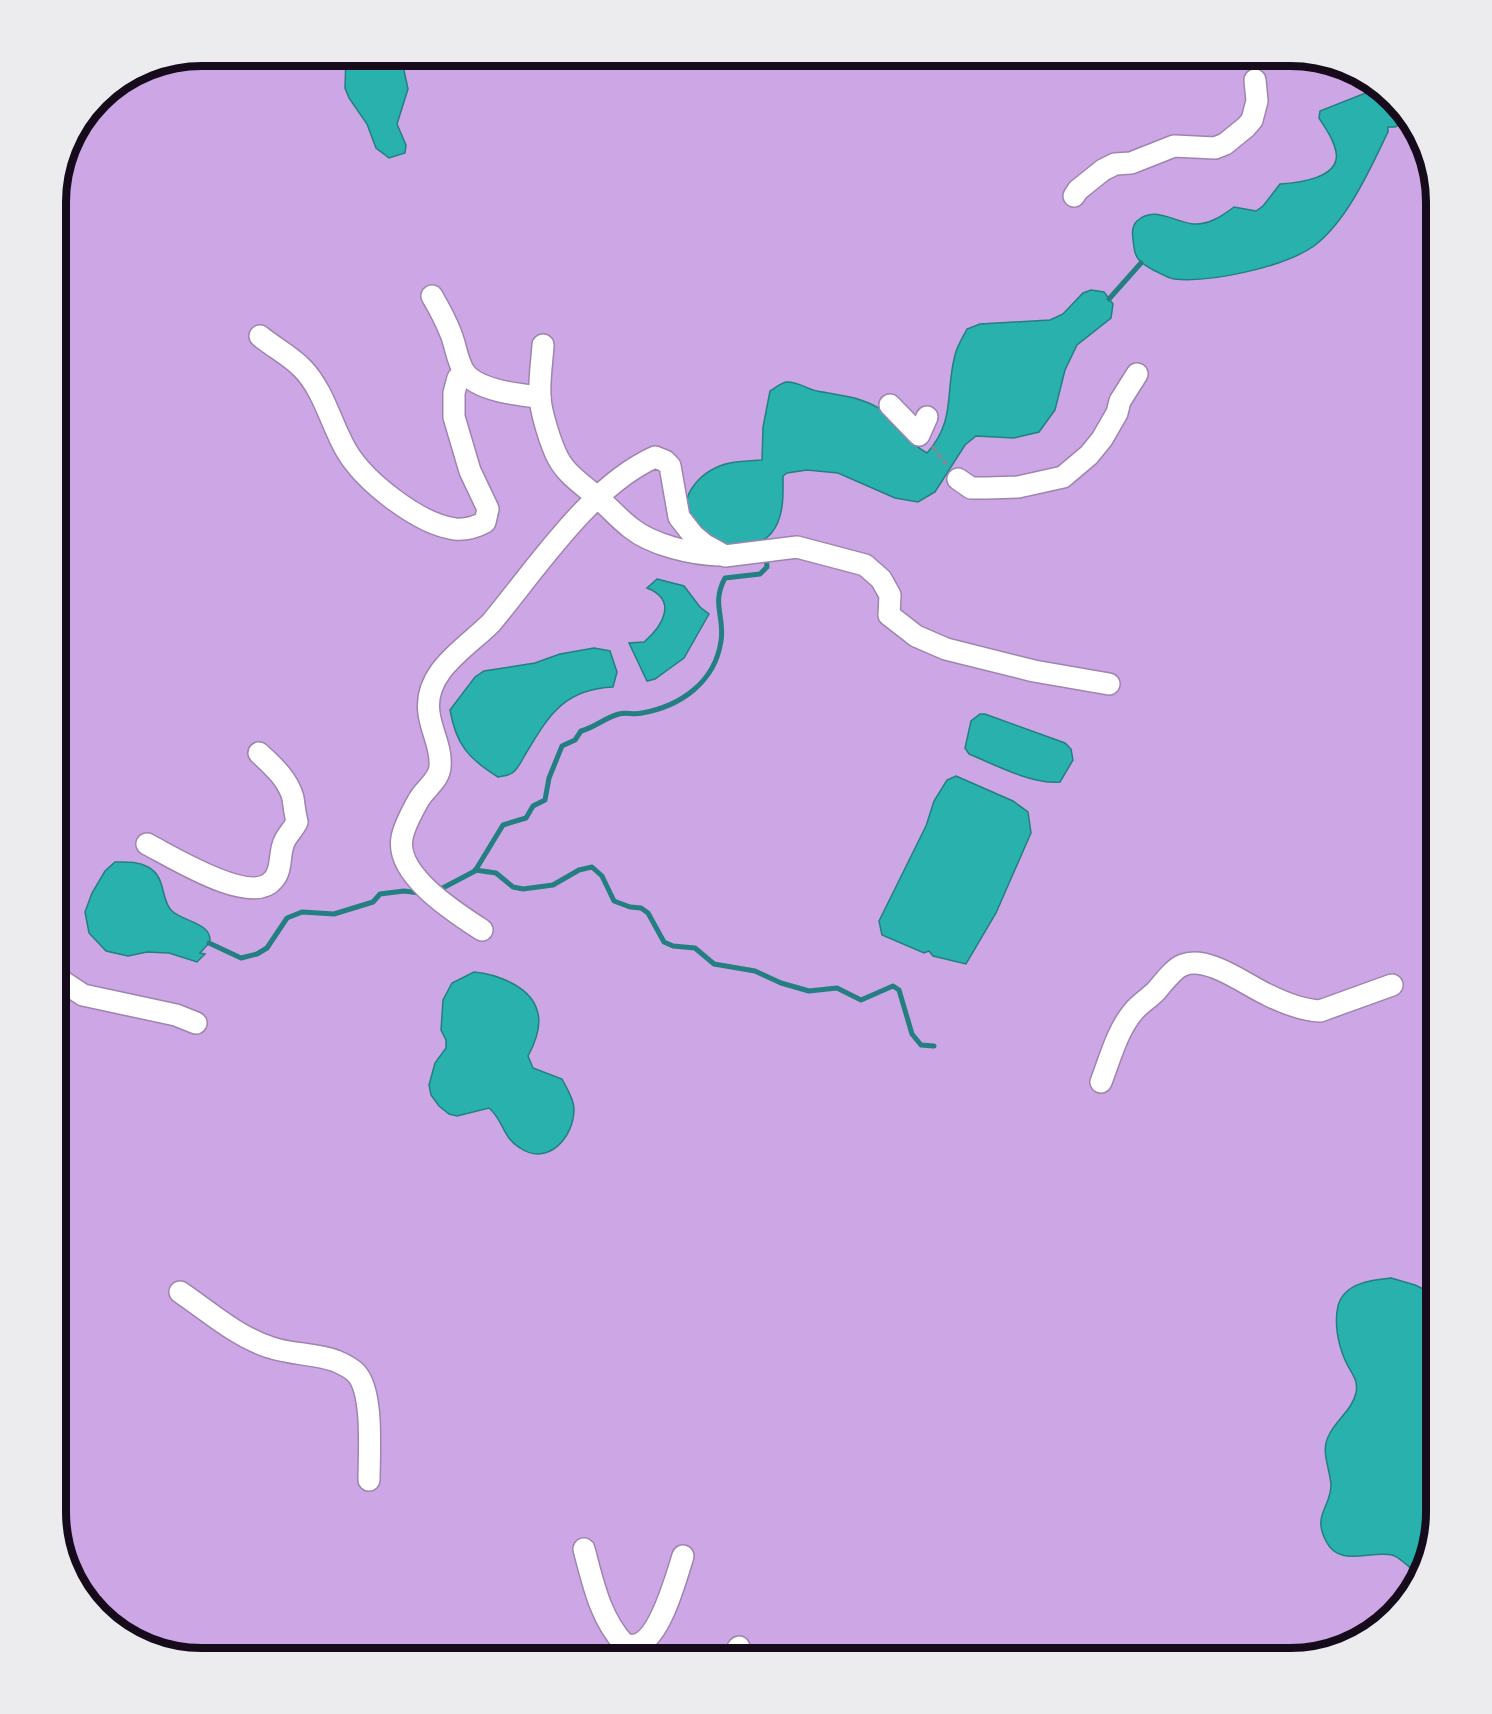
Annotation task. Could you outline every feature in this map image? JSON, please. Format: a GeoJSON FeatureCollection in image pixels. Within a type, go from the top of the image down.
{"type":"FeatureCollection","features":[{"type":"Feature","properties":{"kind":"lane"},"geometry":{"type":"LineString","coordinates":[[1074,196],[1103,170],[1115,164],[1131,163],[1174,146],[1215,148],[1225,144],[1252,120],[1257,101],[1255,80]]}},
{"type":"Feature","properties":{"kind":"lane"},"geometry":{"type":"LineString","coordinates":[[432,296],[452,334],[457,356],[465,373],[480,385],[540,397]]}},
{"type":"Feature","properties":{"kind":"lane"},"geometry":{"type":"LineString","coordinates":[[260,336],[303,369],[313,382],[347,452],[379,488],[423,518],[456,529],[475,528],[485,522],[488,509],[470,471],[454,417],[454,393],[458,378],[465,373]]}},
{"type":"Feature","properties":{"kind":"lane"},"geometry":{"type":"LineString","coordinates":[[543,345],[541,409],[558,459],[577,482],[597,497],[632,530],[678,549],[703,555],[724,556],[797,547],[864,565],[881,579],[890,595],[889,615],[916,636],[946,649],[1034,671],[1108,684]]}},
{"type":"Feature","properties":{"kind":"lane"},"geometry":{"type":"LineString","coordinates":[[958,479],[971,488],[987,488],[1018,487],[1063,477],[1083,461],[1102,439],[1117,413],[1120,401],[1137,374]]}},
{"type":"Feature","properties":{"kind":"lane"},"geometry":{"type":"LineString","coordinates":[[890,405],[919,435],[927,417]]}},
{"type":"Feature","properties":{"kind":"lane"},"geometry":{"type":"LineString","coordinates":[[482,930],[436,896],[404,861],[401,839],[420,796],[436,778],[440,768],[439,754],[429,714],[429,700],[442,669],[491,623],[597,497],[636,465],[655,457],[665,460],[670,466],[679,517],[693,535],[724,556]]}},
{"type":"Feature","properties":{"kind":"lane"},"geometry":{"type":"LineString","coordinates":[[147,843],[223,882],[263,888],[272,882],[278,873],[283,843],[297,822],[287,785],[278,771],[259,753]]}},
{"type":"Feature","properties":{"kind":"lane"},"geometry":{"type":"LineString","coordinates":[[1101,1082],[1126,1022],[1134,1010],[1185,964],[1197,963],[1220,969],[1266,994],[1308,1010],[1320,1011],[1392,985]]}},
{"type":"Feature","properties":{"kind":"lane"},"geometry":{"type":"LineString","coordinates":[[66,984],[83,995],[176,1016],[196,1023]]}},
{"type":"Feature","properties":{"kind":"lane"},"geometry":{"type":"LineString","coordinates":[[180,1292],[255,1342],[271,1348],[337,1361],[357,1373],[363,1384],[367,1404],[369,1480]]}},
{"type":"Feature","properties":{"kind":"lane"},"geometry":{"type":"LineString","coordinates":[[584,1549],[596,1594],[605,1616],[615,1635],[625,1645],[632,1646],[652,1635],[683,1556]]}},
{"type":"Feature","properties":{"kind":"path"},"geometry":{"type":"LineString","coordinates":[[932,446],[958,479]]}},
{"type":"Feature","properties":{"kind":"shaded area"},"geometry":{"type":"Polygon","coordinates":[[[193,66],[1299,66],[1334,73],[1358,84],[1380,100],[1398,119],[1419,158],[1425,184],[1426,202],[1426,1512],[1423,1539],[1412,1572],[1398,1595],[1373,1620],[1342,1638],[1299,1648],[193,1648],[158,1641],[142,1634],[119,1620],[94,1595],[73,1556],[67,1530],[66,1512],[66,193],[76,150],[94,119],[112,100],[134,84],[158,73],[193,66]]]}},
{"type":"Feature","properties":{"kind":"shaded area"},"geometry":{"type":"Polygon","coordinates":[[[346,66],[403,66],[408,89],[397,124],[406,145],[405,153],[389,158],[376,148],[367,124],[349,98],[345,88],[346,66]]]}},
{"type":"Feature","properties":{"kind":"shaded area"},"geometry":{"type":"Polygon","coordinates":[[[1369,91],[1392,112],[1401,124],[1388,127],[1388,132],[1374,162],[1348,208],[1314,246],[1285,261],[1266,267],[1226,276],[1189,280],[1171,278],[1143,264],[1135,251],[1133,230],[1137,221],[1144,216],[1157,214],[1186,223],[1199,224],[1215,219],[1234,207],[1256,211],[1263,206],[1280,184],[1317,177],[1332,168],[1336,161],[1336,152],[1332,139],[1319,118],[1320,111],[1369,91]]]}},
{"type":"Feature","properties":{"kind":"shaded area"},"geometry":{"type":"Polygon","coordinates":[[[1091,290],[1104,292],[1113,304],[1111,318],[1077,345],[1065,370],[1055,410],[1039,432],[1014,438],[976,436],[965,445],[935,492],[918,502],[895,498],[838,473],[807,470],[787,473],[783,476],[782,505],[778,522],[767,537],[751,545],[732,545],[714,540],[699,530],[689,517],[687,501],[695,484],[706,474],[730,463],[762,460],[763,427],[770,391],[780,384],[794,383],[871,404],[887,414],[915,445],[927,453],[936,441],[946,418],[955,355],[967,329],[980,324],[1050,320],[1063,314],[1083,293],[1091,290]]]}},
{"type":"Feature","properties":{"kind":"shaded area"},"geometry":{"type":"Polygon","coordinates":[[[657,579],[684,586],[700,607],[709,614],[684,658],[655,679],[647,681],[629,643],[644,642],[661,621],[665,606],[657,593],[647,588],[657,579]]]}},
{"type":"Feature","properties":{"kind":"shaded area"},"geometry":{"type":"Polygon","coordinates":[[[594,648],[610,651],[617,672],[613,687],[583,692],[561,705],[544,725],[519,766],[509,775],[498,777],[479,764],[465,750],[456,733],[450,710],[475,677],[484,671],[535,663],[560,654],[594,648]]]}},
{"type":"Feature","properties":{"kind":"shaded area"},"geometry":{"type":"Polygon","coordinates":[[[980,714],[1065,743],[1071,749],[1073,760],[1060,782],[1025,777],[969,754],[965,748],[971,721],[980,714]]]}},
{"type":"Feature","properties":{"kind":"shaded area"},"geometry":{"type":"Polygon","coordinates":[[[956,776],[1013,801],[1028,812],[1031,833],[996,913],[966,964],[933,956],[929,951],[924,953],[882,935],[879,921],[926,826],[934,801],[947,780],[956,776]]]}},
{"type":"Feature","properties":{"kind":"shaded area"},"geometry":{"type":"Polygon","coordinates":[[[115,862],[132,862],[154,871],[161,882],[166,901],[172,911],[207,931],[210,942],[200,953],[205,954],[197,962],[169,953],[147,952],[128,956],[106,951],[89,933],[85,912],[92,893],[105,871],[115,862]]]}},
{"type":"Feature","properties":{"kind":"shaded area"},"geometry":{"type":"Polygon","coordinates":[[[474,972],[492,975],[520,988],[527,994],[537,1010],[538,1027],[528,1056],[533,1068],[562,1079],[574,1105],[570,1130],[558,1146],[549,1151],[540,1154],[530,1153],[514,1144],[489,1108],[457,1116],[449,1114],[439,1106],[431,1095],[429,1085],[435,1063],[446,1048],[446,1040],[441,1030],[443,1000],[452,983],[474,972]]]}},
{"type":"Feature","properties":{"kind":"shaded area"},"geometry":{"type":"Polygon","coordinates":[[[1391,1278],[1426,1290],[1426,1512],[1423,1539],[1413,1571],[1392,1555],[1347,1556],[1339,1554],[1332,1549],[1322,1532],[1321,1518],[1331,1485],[1325,1453],[1326,1441],[1351,1405],[1357,1388],[1340,1347],[1336,1319],[1338,1306],[1346,1292],[1367,1282],[1391,1278]]]}},
{"type":"Feature","properties":{"kind":"waterway"},"geometry":{"type":"LineString","coordinates":[[1109,299],[1141,263]]}},
{"type":"Feature","properties":{"kind":"waterway"},"geometry":{"type":"LineString","coordinates":[[437,891],[475,871],[503,825],[526,818],[533,806],[545,800],[549,778],[562,746],[575,740],[581,731],[614,716],[622,713],[642,713],[670,705],[694,690],[704,680],[712,669],[721,641],[719,595],[725,578],[760,574],[767,567],[766,556]]}},
{"type":"Feature","properties":{"kind":"waterway"},"geometry":{"type":"LineString","coordinates":[[475,870],[496,873],[513,887],[523,889],[553,885],[579,870],[592,867],[602,876],[614,901],[641,908],[648,913],[664,942],[673,946],[695,948],[714,964],[755,971],[781,983],[809,991],[837,988],[861,1000],[893,986],[899,990],[912,1034],[921,1045],[934,1046]]}},
{"type":"Feature","properties":{"kind":"waterway"},"geometry":{"type":"LineString","coordinates":[[209,943],[241,958],[257,954],[267,948],[287,918],[302,912],[334,914],[373,902],[380,894],[404,891],[420,893]]}}]}
